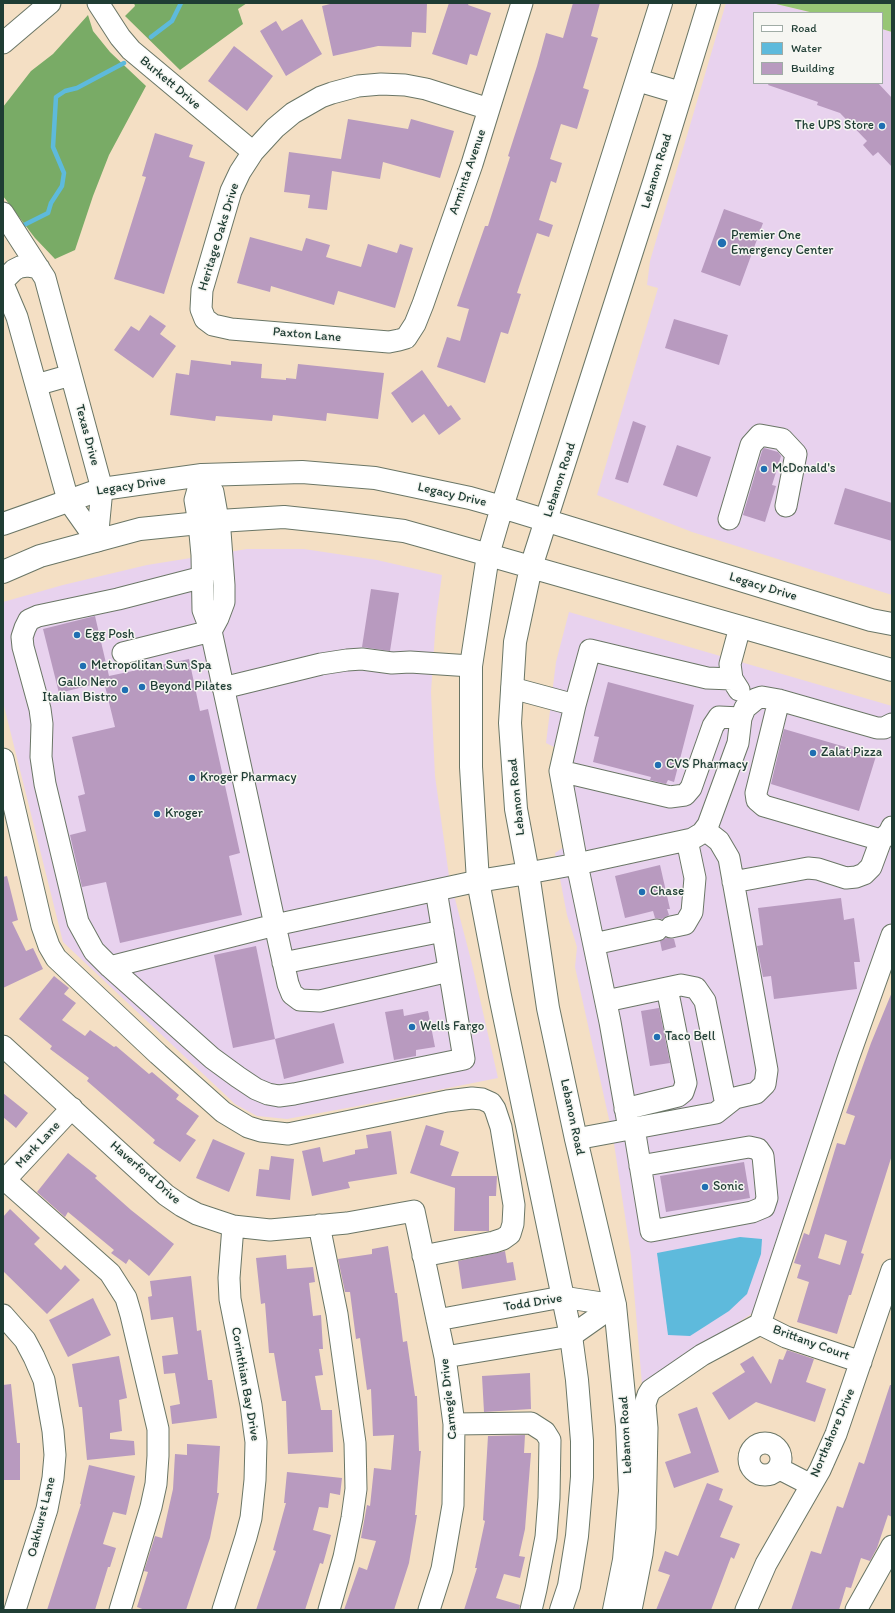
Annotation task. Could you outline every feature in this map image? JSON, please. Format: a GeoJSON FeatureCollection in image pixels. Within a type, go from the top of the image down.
{"type":"FeatureCollection","features":[{"type":"Feature","properties":{"kind":"main road"},"geometry":{"type":"LineString","coordinates":[[561,1610],[569,1586],[577,1536],[582,1477],[582,1441],[577,1380],[571,1336],[500,996],[478,881],[471,767],[471,666],[488,555],[661,3]]}},
{"type":"Feature","properties":{"kind":"main road","name":"Lebanon Road"},"geometry":{"type":"LineString","coordinates":[[614,1610],[624,1560],[630,1491],[627,1426],[616,1305],[576,1139],[548,1008],[528,873],[516,808],[510,723],[512,688],[515,642],[531,567],[682,93],[709,3]]}},
{"type":"Feature","properties":{"kind":"main road"},"geometry":{"type":"LineString","coordinates":[[637,80],[682,93]]}},
{"type":"Feature","properties":{"kind":"main road","name":"Legacy Drive"},"geometry":{"type":"LineString","coordinates":[[3,524],[102,489],[202,475],[302,472],[375,478],[470,498],[502,507],[864,618],[892,624]]}},
{"type":"Feature","properties":{"kind":"main road"},"geometry":{"type":"LineString","coordinates":[[3,572],[40,556],[140,529],[209,522],[284,517],[372,526],[404,531],[892,670]]}},
{"type":"Feature","properties":{"kind":"main road"},"geometry":{"type":"LineString","coordinates":[[478,881],[528,873]]}},
{"type":"Feature","properties":{"kind":"street"},"geometry":{"type":"LineString","coordinates":[[3,43],[50,3]]}},
{"type":"Feature","properties":{"kind":"street","name":"Burkett Drive"},"geometry":{"type":"LineString","coordinates":[[98,3],[120,37],[131,50],[253,152]]}},
{"type":"Feature","properties":{"kind":"street","name":"Arminta Avenue"},"geometry":{"type":"LineString","coordinates":[[406,338],[415,324],[423,304],[472,164],[522,3]]}},
{"type":"Feature","properties":{"kind":"street","name":"Heritage Oaks Drive"},"geometry":{"type":"LineString","coordinates":[[209,322],[203,315],[201,309],[201,298],[231,191],[240,172],[253,152],[275,128],[300,108],[321,97],[358,86],[388,84],[415,86],[489,109]]}},
{"type":"Feature","properties":{"kind":"street","name":"Texas Drive"},"geometry":{"type":"LineString","coordinates":[[3,213],[45,278],[102,489],[97,541]]}},
{"type":"Feature","properties":{"kind":"street"},"geometry":{"type":"LineString","coordinates":[[39,268],[27,266],[20,267],[14,270],[3,282],[17,317],[68,500],[97,541]]}},
{"type":"Feature","properties":{"kind":"street","name":"Paxton Lane"},"geometry":{"type":"LineString","coordinates":[[209,322],[223,328],[372,341],[389,342],[406,338]]}},
{"type":"Feature","properties":{"kind":"street"},"geometry":{"type":"LineString","coordinates":[[36,386],[71,375]]}},
{"type":"Feature","properties":{"kind":"street"},"geometry":{"type":"LineString","coordinates":[[729,519],[751,445],[760,435],[782,439],[796,454],[786,506]]}},
{"type":"Feature","properties":{"kind":"street"},"geometry":{"type":"LineString","coordinates":[[202,475],[195,500],[209,522],[223,566],[224,602],[210,631]]}},
{"type":"Feature","properties":{"kind":"street"},"geometry":{"type":"LineString","coordinates":[[209,522],[203,577],[203,610],[210,631],[283,963],[292,994],[300,1000],[320,1002],[449,971]]}},
{"type":"Feature","properties":{"kind":"street"},"geometry":{"type":"LineString","coordinates":[[203,577],[118,600],[38,616],[29,620],[22,637],[25,655],[40,709],[42,724],[41,757],[45,784],[78,922],[94,951],[110,968],[212,1058],[256,1089],[268,1094],[279,1096],[464,1059],[436,890]]}},
{"type":"Feature","properties":{"kind":"street"},"geometry":{"type":"LineString","coordinates":[[528,873],[578,864],[696,835],[708,825],[738,743],[745,710],[738,689],[732,679],[730,664],[740,627]]}},
{"type":"Feature","properties":{"kind":"street"},"geometry":{"type":"LineString","coordinates":[[123,653],[210,631]]}},
{"type":"Feature","properties":{"kind":"street"},"geometry":{"type":"LineString","coordinates":[[640,1166],[749,1147],[758,1149],[763,1156],[767,1198],[764,1207],[752,1212],[651,1231],[640,1166],[625,1109],[606,1001],[560,771],[590,650],[707,678],[732,679]]}},
{"type":"Feature","properties":{"kind":"street"},"geometry":{"type":"LineString","coordinates":[[223,688],[321,664],[347,660],[362,659],[392,663],[410,662],[471,666]]}},
{"type":"Feature","properties":{"kind":"street"},"geometry":{"type":"LineString","coordinates":[[512,688],[575,706]]}},
{"type":"Feature","properties":{"kind":"street"},"geometry":{"type":"LineString","coordinates":[[560,771],[670,796],[685,794],[691,788],[713,726],[719,717],[745,710],[756,699],[762,697],[779,700],[877,728],[884,728],[892,724]]}},
{"type":"Feature","properties":{"kind":"street"},"geometry":{"type":"LineString","coordinates":[[732,882],[808,868],[818,869],[846,878],[856,878],[864,874],[871,867],[886,834],[764,806],[757,800],[756,792],[779,700]]}},
{"type":"Feature","properties":{"kind":"street"},"geometry":{"type":"LineString","coordinates":[[3,759],[42,926],[49,946],[56,958],[158,1054],[223,1112],[248,1127],[261,1132],[288,1134],[447,1101],[472,1098],[482,1099],[491,1103],[495,1109],[501,1127],[514,1205],[513,1224],[510,1234],[503,1239],[494,1242],[423,1256]]}},
{"type":"Feature","properties":{"kind":"street"},"geometry":{"type":"LineString","coordinates":[[576,1139],[716,1113],[735,1098],[751,1095],[759,1091],[765,1084],[767,1076],[729,858],[720,842],[696,835]]}},
{"type":"Feature","properties":{"kind":"street"},"geometry":{"type":"LineString","coordinates":[[594,944],[685,924],[692,912],[695,878],[696,835]]}},
{"type":"Feature","properties":{"kind":"street"},"geometry":{"type":"LineString","coordinates":[[110,968],[275,925],[478,881]]}},
{"type":"Feature","properties":{"kind":"street"},"geometry":{"type":"LineString","coordinates":[[283,963],[443,931]]}},
{"type":"Feature","properties":{"kind":"street"},"geometry":{"type":"LineString","coordinates":[[631,1610],[642,1554],[645,1528],[647,1428],[645,1404],[648,1395],[651,1390],[702,1355],[760,1324],[848,1059],[892,935]]}},
{"type":"Feature","properties":{"kind":"street"},"geometry":{"type":"LineString","coordinates":[[606,1001],[681,985],[696,988],[705,1001],[726,1105]]}},
{"type":"Feature","properties":{"kind":"street"},"geometry":{"type":"LineString","coordinates":[[625,1109],[678,1096],[683,1092],[686,1083],[667,988]]}},
{"type":"Feature","properties":{"kind":"street","name":"Haverford Drive"},"geometry":{"type":"LineString","coordinates":[[3,1046],[171,1198],[197,1214],[232,1226],[270,1230],[347,1223],[414,1212]]}},
{"type":"Feature","properties":{"kind":"street","name":"Mark Lane"},"geometry":{"type":"LineString","coordinates":[[4,1180],[72,1108]]}},
{"type":"Feature","properties":{"kind":"street"},"geometry":{"type":"LineString","coordinates":[[4,1180],[110,1273],[126,1298],[131,1315],[158,1429],[158,1456],[156,1484],[151,1507],[120,1610]]}},
{"type":"Feature","properties":{"kind":"street","name":"Carnegie Drive"},"geometry":{"type":"LineString","coordinates":[[414,1212],[445,1357],[454,1424],[453,1505],[442,1569],[429,1610]]}},
{"type":"Feature","properties":{"kind":"street"},"geometry":{"type":"LineString","coordinates":[[319,1225],[337,1314],[355,1443],[356,1489],[352,1518],[344,1557],[329,1610]]}},
{"type":"Feature","properties":{"kind":"street","name":"Corinthian Bay Drive"},"geometry":{"type":"LineString","coordinates":[[223,1610],[246,1537],[252,1511],[256,1480],[256,1442],[251,1405],[230,1299],[229,1278],[232,1226]]}},
{"type":"Feature","properties":{"kind":"street","name":"Northshore Drive"},"geometry":{"type":"LineString","coordinates":[[746,1610],[766,1564],[811,1485],[836,1434],[892,1270]]}},
{"type":"Feature","properties":{"kind":"street","name":"Todd Drive"},"geometry":{"type":"LineString","coordinates":[[437,1320],[562,1297],[616,1305]]}},
{"type":"Feature","properties":{"kind":"street"},"geometry":{"type":"LineString","coordinates":[[445,1357],[571,1336],[616,1305]]}},
{"type":"Feature","properties":{"kind":"street","name":"Oakhurst Lane"},"geometry":{"type":"LineString","coordinates":[[3,1315],[25,1340],[44,1380],[53,1431],[55,1455],[53,1478],[47,1509],[15,1610]]}},
{"type":"Feature","properties":{"kind":"street","name":"Brittany Court"},"geometry":{"type":"LineString","coordinates":[[760,1324],[786,1336],[861,1362]]}},
{"type":"Feature","properties":{"kind":"street"},"geometry":{"type":"LineString","coordinates":[[454,1424],[531,1423],[545,1432],[550,1440],[549,1498],[546,1537],[531,1610]]}},
{"type":"Feature","properties":{"kind":"street"},"geometry":{"type":"LineString","coordinates":[[778,1468],[811,1485]]}},
{"type":"Feature","properties":{"kind":"street"},"geometry":{"type":"LineString","coordinates":[[856,1610],[892,1546]]}},
{"type":"Feature","properties":{"kind":"shaded area"},"geometry":{"type":"Polygon","coordinates":[[[726,3],[772,3],[810,12],[753,12],[753,84],[883,84],[883,29],[892,32],[892,595],[692,532],[597,495],[658,288],[647,285],[650,261],[726,3]]]}},
{"type":"Feature","properties":{"kind":"shaded area"},"geometry":{"type":"Polygon","coordinates":[[[247,549],[304,549],[377,560],[442,575],[436,619],[431,692],[435,776],[449,876],[471,960],[498,1078],[287,1119],[257,1116],[235,1104],[63,942],[3,702],[3,602],[63,585],[147,565],[247,549]]]}},
{"type":"Feature","properties":{"kind":"shaded area"},"geometry":{"type":"Polygon","coordinates":[[[569,612],[892,706],[892,921],[756,1311],[642,1384],[631,1256],[613,1137],[575,967],[577,947],[567,915],[555,853],[564,847],[558,749],[546,743],[556,662],[569,612]]]}},
{"type":"Feature","properties":{"kind":"green space"},"geometry":{"type":"Polygon","coordinates":[[[134,3],[247,3],[238,9],[243,24],[180,70],[125,16],[135,6],[134,3]]]}},
{"type":"Feature","properties":{"kind":"green space"},"geometry":{"type":"Polygon","coordinates":[[[772,3],[892,3],[892,32],[883,29],[883,12],[810,12],[772,3]]]}},
{"type":"Feature","properties":{"kind":"green space"},"geometry":{"type":"Polygon","coordinates":[[[88,15],[93,31],[110,52],[146,86],[109,155],[93,196],[75,250],[55,259],[35,238],[3,196],[3,107],[31,71],[53,54],[88,15]]]}},
{"type":"Feature","properties":{"kind":"water"},"geometry":{"type":"Polygon","coordinates":[[[740,1237],[762,1239],[761,1254],[747,1294],[729,1311],[690,1336],[668,1335],[657,1253],[740,1237]]]}},
{"type":"Feature","properties":{"kind":"building"},"geometry":{"type":"Polygon","coordinates":[[[334,3],[427,3],[426,33],[412,32],[411,47],[378,46],[333,56],[322,6],[334,3]]]}},
{"type":"Feature","properties":{"kind":"building"},"geometry":{"type":"Polygon","coordinates":[[[449,3],[469,3],[468,5],[491,13],[477,56],[470,54],[467,65],[432,54],[449,3]]]}},
{"type":"Feature","properties":{"kind":"building"},"geometry":{"type":"Polygon","coordinates":[[[573,3],[600,3],[591,36],[598,38],[583,88],[589,90],[577,129],[561,124],[550,159],[562,163],[556,183],[551,181],[539,220],[553,225],[549,237],[537,233],[517,293],[521,294],[508,334],[501,332],[485,383],[437,367],[447,337],[460,341],[469,309],[457,306],[485,226],[488,226],[510,157],[508,156],[546,33],[563,38],[573,3]]]}},
{"type":"Feature","properties":{"kind":"building"},"geometry":{"type":"Polygon","coordinates":[[[302,19],[322,54],[286,76],[260,31],[276,21],[282,31],[302,19]]]}},
{"type":"Feature","properties":{"kind":"building"},"geometry":{"type":"Polygon","coordinates":[[[234,46],[273,76],[247,111],[208,81],[234,46]]]}},
{"type":"Feature","properties":{"kind":"building"},"geometry":{"type":"Polygon","coordinates":[[[879,84],[892,98],[892,167],[878,152],[873,156],[863,145],[867,141],[840,113],[817,105],[818,102],[768,85],[879,84]]]}},
{"type":"Feature","properties":{"kind":"building"},"geometry":{"type":"Polygon","coordinates":[[[348,119],[408,129],[411,119],[454,131],[440,178],[383,162],[380,179],[332,171],[327,210],[308,208],[310,195],[284,192],[289,152],[341,159],[348,119]]]}},
{"type":"Feature","properties":{"kind":"building"},"geometry":{"type":"Polygon","coordinates":[[[155,133],[193,145],[189,157],[205,162],[164,294],[114,279],[146,177],[142,176],[155,133]]]}},
{"type":"Feature","properties":{"kind":"building"},"geometry":{"type":"Polygon","coordinates":[[[724,209],[763,223],[740,286],[701,272],[724,209]]]}},
{"type":"Feature","properties":{"kind":"building"},"geometry":{"type":"Polygon","coordinates":[[[250,237],[302,251],[306,238],[330,245],[326,257],[361,267],[368,244],[397,253],[400,244],[413,248],[395,308],[338,291],[334,305],[271,286],[270,292],[237,283],[250,237]]]}},
{"type":"Feature","properties":{"kind":"building"},"geometry":{"type":"Polygon","coordinates":[[[150,315],[166,326],[160,334],[176,346],[153,378],[114,350],[131,326],[139,331],[150,315]]]}},
{"type":"Feature","properties":{"kind":"building"},"geometry":{"type":"Polygon","coordinates":[[[674,319],[728,335],[719,365],[665,348],[674,319]]]}},
{"type":"Feature","properties":{"kind":"building"},"geometry":{"type":"Polygon","coordinates":[[[191,360],[231,365],[231,361],[262,364],[261,378],[286,380],[286,378],[296,379],[298,364],[384,373],[378,419],[327,413],[326,421],[273,415],[272,421],[216,416],[215,421],[170,415],[176,373],[189,375],[191,360]]]}},
{"type":"Feature","properties":{"kind":"building"},"geometry":{"type":"Polygon","coordinates":[[[422,370],[448,407],[451,405],[461,419],[439,435],[424,414],[412,423],[391,393],[422,370]]]}},
{"type":"Feature","properties":{"kind":"building"},"geometry":{"type":"Polygon","coordinates":[[[633,421],[646,426],[628,483],[615,479],[633,421]]]}},
{"type":"Feature","properties":{"kind":"building"},"geometry":{"type":"Polygon","coordinates":[[[677,445],[711,457],[697,497],[663,485],[677,445]]]}},
{"type":"Feature","properties":{"kind":"building","name":"McDonald's"},"geometry":{"type":"Polygon","coordinates":[[[764,448],[778,452],[781,456],[772,485],[776,486],[765,522],[743,515],[764,448]]]}},
{"type":"Feature","properties":{"kind":"building"},"geometry":{"type":"Polygon","coordinates":[[[845,488],[892,503],[892,541],[834,524],[845,488]]]}},
{"type":"Feature","properties":{"kind":"building"},"geometry":{"type":"Polygon","coordinates":[[[371,589],[399,593],[390,651],[362,647],[371,589]]]}},
{"type":"Feature","properties":{"kind":"building","name":"Kroger"},"geometry":{"type":"Polygon","coordinates":[[[95,616],[109,676],[189,659],[200,711],[208,709],[240,853],[229,856],[242,915],[120,943],[106,882],[82,887],[70,835],[86,831],[78,796],[85,794],[72,737],[115,727],[104,682],[59,693],[43,629],[95,616]]]}},
{"type":"Feature","properties":{"kind":"building","name":"CVS Pharmacy"},"geometry":{"type":"Polygon","coordinates":[[[608,682],[694,705],[674,782],[668,780],[666,784],[650,780],[651,777],[593,762],[599,737],[594,736],[608,682]]]}},
{"type":"Feature","properties":{"kind":"building"},"geometry":{"type":"Polygon","coordinates":[[[784,729],[876,756],[859,811],[771,784],[784,729]]]}},
{"type":"Feature","properties":{"kind":"building","name":"Chase"},"geometry":{"type":"Polygon","coordinates":[[[660,865],[670,909],[667,909],[669,915],[662,919],[655,918],[653,911],[625,918],[615,876],[660,865]]]}},
{"type":"Feature","properties":{"kind":"building"},"geometry":{"type":"Polygon","coordinates":[[[7,876],[18,920],[12,922],[26,951],[33,948],[43,969],[3,988],[3,877],[7,876]]]}},
{"type":"Feature","properties":{"kind":"building"},"geometry":{"type":"Polygon","coordinates":[[[841,898],[844,920],[854,918],[860,962],[854,962],[857,989],[774,999],[771,976],[763,977],[757,946],[763,945],[758,908],[841,898]]]}},
{"type":"Feature","properties":{"kind":"building"},"geometry":{"type":"Polygon","coordinates":[[[666,938],[674,939],[676,947],[662,951],[660,941],[666,938]]]}},
{"type":"Feature","properties":{"kind":"building"},"geometry":{"type":"Polygon","coordinates":[[[256,946],[275,1039],[233,1048],[214,955],[256,946]]]}},
{"type":"Feature","properties":{"kind":"building"},"geometry":{"type":"Polygon","coordinates":[[[54,976],[69,988],[64,994],[76,1003],[62,1020],[85,1036],[90,1030],[114,1047],[116,1046],[149,1074],[152,1072],[179,1095],[176,1099],[199,1116],[186,1134],[196,1140],[180,1162],[153,1143],[155,1140],[87,1081],[89,1078],[50,1049],[52,1046],[19,1019],[54,976]]]}},
{"type":"Feature","properties":{"kind":"building"},"geometry":{"type":"Polygon","coordinates":[[[892,992],[892,1155],[861,1253],[864,1254],[837,1334],[797,1322],[809,1282],[797,1278],[801,1265],[794,1263],[804,1233],[809,1235],[837,1143],[845,1145],[855,1116],[846,1113],[871,1043],[892,992]],[[825,1234],[818,1258],[840,1265],[847,1241],[825,1234]]]}},
{"type":"Feature","properties":{"kind":"building","name":"Taco Bell"},"geometry":{"type":"Polygon","coordinates":[[[659,1008],[670,1063],[650,1066],[641,1011],[659,1008]]]}},
{"type":"Feature","properties":{"kind":"building"},"geometry":{"type":"Polygon","coordinates":[[[403,1009],[404,1016],[428,1011],[435,1047],[416,1050],[416,1056],[394,1060],[385,1012],[403,1009]]]}},
{"type":"Feature","properties":{"kind":"building"},"geometry":{"type":"Polygon","coordinates":[[[334,1023],[344,1063],[284,1079],[275,1039],[334,1023]]]}},
{"type":"Feature","properties":{"kind":"building"},"geometry":{"type":"Polygon","coordinates":[[[3,1093],[28,1113],[16,1128],[3,1117],[3,1093]]]}},
{"type":"Feature","properties":{"kind":"building"},"geometry":{"type":"Polygon","coordinates":[[[426,1125],[444,1131],[440,1145],[459,1152],[451,1176],[497,1176],[496,1196],[489,1196],[489,1231],[454,1231],[455,1188],[410,1173],[426,1125]]]}},
{"type":"Feature","properties":{"kind":"building"},"geometry":{"type":"Polygon","coordinates":[[[391,1131],[397,1174],[348,1182],[350,1188],[312,1196],[302,1151],[320,1147],[323,1162],[355,1154],[355,1150],[368,1148],[366,1135],[391,1131]]]}},
{"type":"Feature","properties":{"kind":"building"},"geometry":{"type":"Polygon","coordinates":[[[213,1139],[245,1153],[229,1192],[196,1178],[213,1139]]]}},
{"type":"Feature","properties":{"kind":"building"},"geometry":{"type":"Polygon","coordinates":[[[68,1153],[97,1176],[95,1178],[131,1210],[174,1244],[149,1276],[129,1259],[126,1264],[111,1253],[114,1250],[68,1212],[65,1217],[37,1192],[68,1153]]]}},
{"type":"Feature","properties":{"kind":"building"},"geometry":{"type":"Polygon","coordinates":[[[271,1156],[294,1159],[290,1200],[256,1196],[259,1169],[269,1170],[271,1156]]]}},
{"type":"Feature","properties":{"kind":"building","name":"Sonic"},"geometry":{"type":"Polygon","coordinates":[[[744,1162],[750,1198],[666,1212],[660,1176],[744,1162]]]}},
{"type":"Feature","properties":{"kind":"building"},"geometry":{"type":"Polygon","coordinates":[[[10,1209],[40,1238],[34,1244],[61,1270],[65,1265],[80,1280],[47,1314],[3,1271],[3,1217],[10,1209]]]}},
{"type":"Feature","properties":{"kind":"building"},"geometry":{"type":"Polygon","coordinates":[[[388,1246],[395,1293],[397,1293],[403,1342],[407,1341],[415,1396],[417,1396],[419,1451],[421,1451],[415,1515],[417,1515],[409,1563],[394,1610],[344,1610],[359,1567],[367,1570],[376,1541],[361,1538],[367,1505],[370,1506],[374,1468],[391,1470],[394,1435],[373,1436],[371,1389],[367,1390],[360,1338],[356,1339],[350,1292],[345,1292],[338,1259],[372,1254],[372,1249],[388,1246]]]}},
{"type":"Feature","properties":{"kind":"building"},"geometry":{"type":"Polygon","coordinates":[[[505,1251],[507,1263],[513,1262],[516,1280],[462,1289],[458,1261],[505,1251]]]}},
{"type":"Feature","properties":{"kind":"building"},"geometry":{"type":"Polygon","coordinates":[[[286,1255],[287,1269],[313,1267],[315,1282],[309,1283],[313,1316],[321,1315],[323,1349],[319,1349],[323,1375],[315,1376],[321,1410],[332,1410],[333,1452],[288,1454],[286,1401],[282,1401],[274,1353],[269,1353],[265,1303],[261,1304],[256,1258],[286,1255]]]}},
{"type":"Feature","properties":{"kind":"building"},"geometry":{"type":"Polygon","coordinates":[[[191,1276],[197,1331],[201,1330],[208,1380],[212,1380],[217,1418],[172,1424],[170,1406],[180,1404],[175,1373],[164,1374],[162,1356],[178,1354],[173,1317],[151,1320],[148,1297],[152,1296],[150,1281],[191,1276]]]}},
{"type":"Feature","properties":{"kind":"building"},"geometry":{"type":"Polygon","coordinates":[[[93,1298],[111,1335],[68,1357],[49,1320],[93,1298]]]}},
{"type":"Feature","properties":{"kind":"building"},"geometry":{"type":"Polygon","coordinates":[[[787,1350],[814,1359],[806,1382],[826,1389],[815,1422],[756,1402],[729,1420],[712,1393],[745,1372],[740,1364],[753,1356],[771,1384],[779,1359],[783,1360],[787,1350]]]}},
{"type":"Feature","properties":{"kind":"building"},"geometry":{"type":"Polygon","coordinates":[[[119,1356],[127,1398],[119,1400],[122,1431],[110,1433],[110,1439],[134,1441],[135,1455],[87,1460],[82,1407],[79,1407],[72,1364],[119,1356]]]}},
{"type":"Feature","properties":{"kind":"building"},"geometry":{"type":"Polygon","coordinates":[[[530,1373],[531,1409],[484,1412],[482,1376],[530,1373]]]}},
{"type":"Feature","properties":{"kind":"building"},"geometry":{"type":"Polygon","coordinates":[[[11,1384],[17,1443],[20,1443],[20,1480],[3,1480],[3,1385],[11,1384]]]}},
{"type":"Feature","properties":{"kind":"building"},"geometry":{"type":"Polygon","coordinates":[[[890,1385],[892,1385],[892,1517],[888,1515],[877,1548],[870,1561],[861,1558],[851,1588],[846,1587],[839,1610],[791,1610],[811,1551],[821,1554],[837,1506],[843,1508],[859,1462],[864,1464],[890,1385]]]}},
{"type":"Feature","properties":{"kind":"building"},"geometry":{"type":"Polygon","coordinates":[[[697,1407],[719,1472],[674,1488],[665,1462],[691,1453],[678,1414],[697,1407]]]}},
{"type":"Feature","properties":{"kind":"building"},"geometry":{"type":"Polygon","coordinates":[[[525,1435],[524,1453],[531,1453],[525,1529],[519,1556],[525,1557],[520,1578],[504,1574],[496,1598],[520,1605],[519,1610],[464,1610],[477,1568],[475,1568],[485,1521],[483,1520],[488,1436],[525,1435]]]}},
{"type":"Feature","properties":{"kind":"building"},"geometry":{"type":"Polygon","coordinates":[[[187,1444],[220,1446],[217,1493],[219,1493],[210,1538],[186,1610],[145,1610],[137,1607],[148,1572],[144,1571],[155,1536],[162,1538],[173,1489],[175,1454],[187,1455],[187,1444]]]}},
{"type":"Feature","properties":{"kind":"building"},"geometry":{"type":"Polygon","coordinates":[[[89,1465],[135,1476],[126,1515],[113,1512],[103,1544],[116,1548],[110,1567],[108,1567],[95,1610],[47,1610],[81,1504],[89,1465]]]}},
{"type":"Feature","properties":{"kind":"building"},"geometry":{"type":"Polygon","coordinates":[[[287,1472],[342,1478],[340,1495],[330,1493],[328,1508],[319,1507],[313,1530],[331,1535],[323,1564],[320,1563],[305,1610],[256,1610],[276,1551],[273,1550],[286,1503],[284,1503],[287,1472]]]}},
{"type":"Feature","properties":{"kind":"building"},"geometry":{"type":"Polygon","coordinates":[[[707,1483],[723,1489],[719,1500],[733,1506],[720,1537],[740,1544],[734,1559],[731,1557],[711,1610],[656,1610],[670,1575],[658,1571],[665,1551],[678,1556],[707,1483]]]}},
{"type":"Feature","properties":{"kind":"waterway"},"geometry":{"type":"LineString","coordinates":[[151,37],[172,21],[181,3]]}},
{"type":"Feature","properties":{"kind":"waterway"},"geometry":{"type":"LineString","coordinates":[[24,225],[48,213],[51,203],[62,186],[64,173],[53,147],[56,97],[65,91],[77,88],[124,63]]}},
{"type":"Feature","properties":{"kind":"place","name":"The UPS Store"},"geometry":{"type":"Point","coordinates":[882,126]}},
{"type":"Feature","properties":{"kind":"place","name":"Premier One Emergency Center"},"geometry":{"type":"Point","coordinates":[722,243]}},
{"type":"Feature","properties":{"kind":"place","name":"McDonald's"},"geometry":{"type":"Point","coordinates":[764,469]}},
{"type":"Feature","properties":{"kind":"place","name":"Egg Posh"},"geometry":{"type":"Point","coordinates":[77,635]}},
{"type":"Feature","properties":{"kind":"place","name":"Metropolitan Sun Spa"},"geometry":{"type":"Point","coordinates":[83,666]}},
{"type":"Feature","properties":{"kind":"place","name":"Beyond Pilates"},"geometry":{"type":"Point","coordinates":[142,687]}},
{"type":"Feature","properties":{"kind":"place","name":"Gallo Nero Italian Bistro"},"geometry":{"type":"Point","coordinates":[125,690]}},
{"type":"Feature","properties":{"kind":"place","name":"Zalat Pizza"},"geometry":{"type":"Point","coordinates":[813,753]}},
{"type":"Feature","properties":{"kind":"place","name":"CVS Pharmacy"},"geometry":{"type":"Point","coordinates":[658,765]}},
{"type":"Feature","properties":{"kind":"place","name":"Kroger Pharmacy"},"geometry":{"type":"Point","coordinates":[192,778]}},
{"type":"Feature","properties":{"kind":"place","name":"Kroger"},"geometry":{"type":"Point","coordinates":[157,814]}},
{"type":"Feature","properties":{"kind":"place","name":"Chase"},"geometry":{"type":"Point","coordinates":[642,892]}},
{"type":"Feature","properties":{"kind":"place","name":"Wells Fargo"},"geometry":{"type":"Point","coordinates":[412,1027]}},
{"type":"Feature","properties":{"kind":"place","name":"Taco Bell"},"geometry":{"type":"Point","coordinates":[657,1037]}},
{"type":"Feature","properties":{"kind":"place","name":"Sonic"},"geometry":{"type":"Point","coordinates":[705,1187]}}]}
